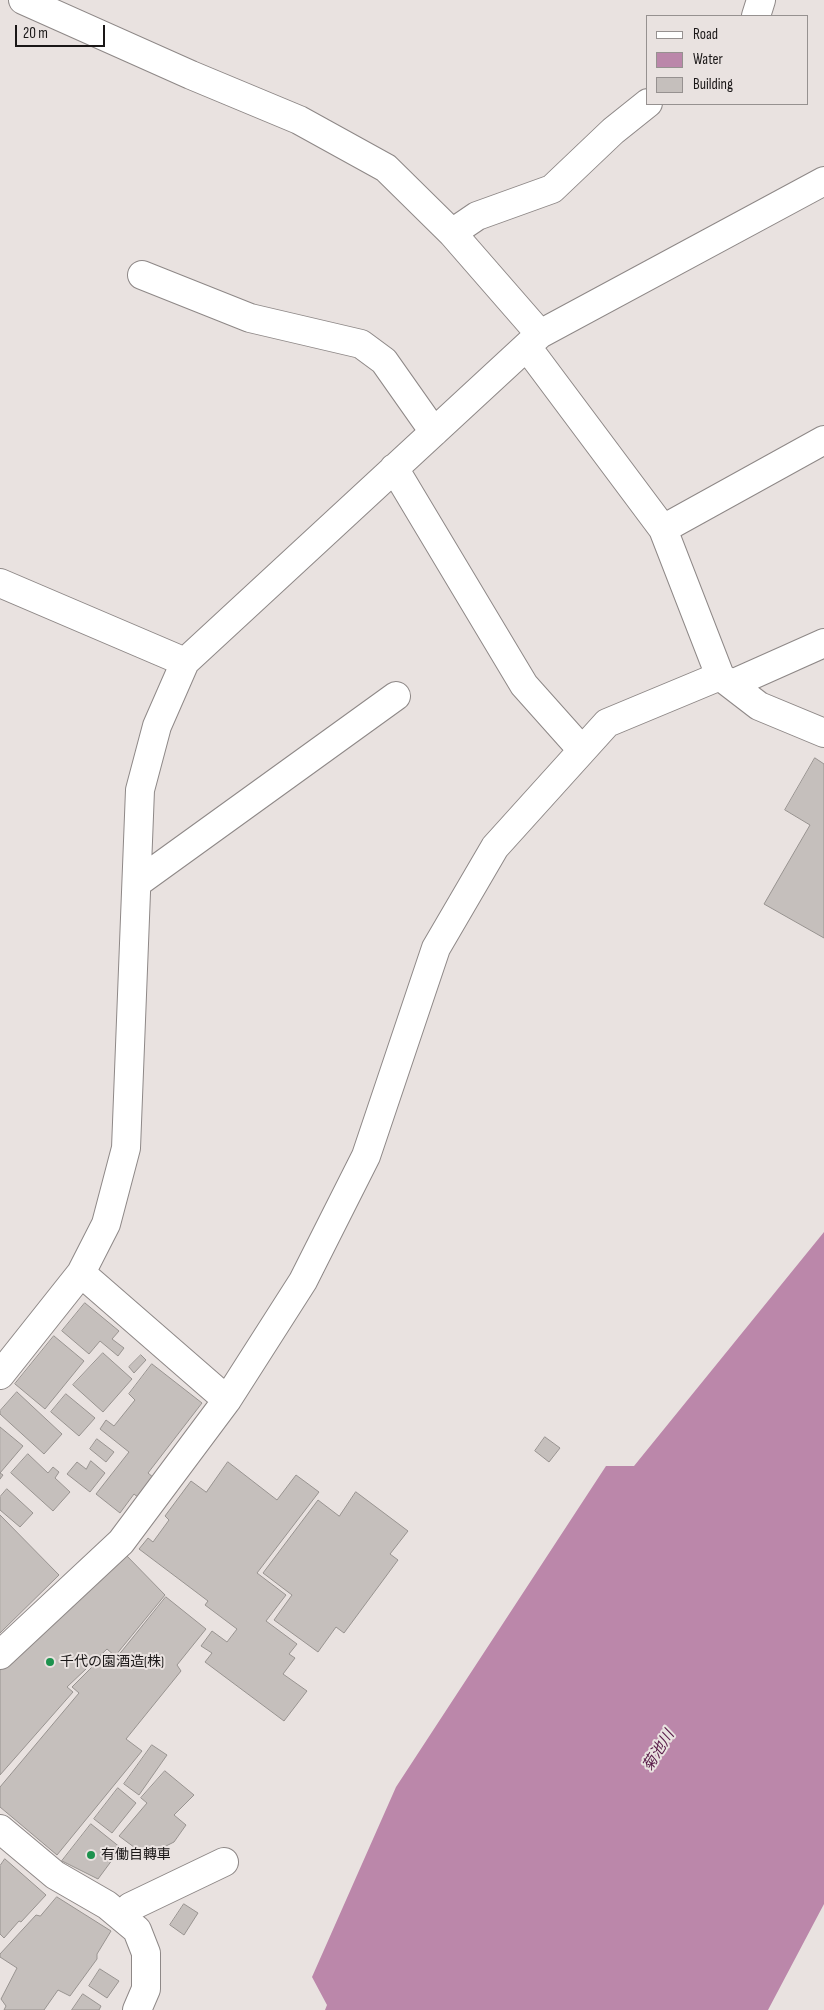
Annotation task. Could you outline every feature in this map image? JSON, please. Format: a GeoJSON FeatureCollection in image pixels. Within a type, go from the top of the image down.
{"type":"FeatureCollection","features":[{"type":"Feature","properties":{"kind":"street"},"geometry":{"type":"LineString","coordinates":[[23,0],[191,75],[299,120],[386,168],[452,233],[533,340],[663,529],[726,680],[759,706],[824,733]]}},
{"type":"Feature","properties":{"kind":"street"},"geometry":{"type":"LineString","coordinates":[[756,15],[761,0]]}},
{"type":"Feature","properties":{"kind":"street"},"geometry":{"type":"LineString","coordinates":[[452,233],[477,216],[552,189],[614,131],[646,105]]}},
{"type":"Feature","properties":{"kind":"street"},"geometry":{"type":"LineString","coordinates":[[0,1375],[81,1273],[106,1224],[126,1148],[140,790],[157,726],[185,662],[533,340],[824,181]]}},
{"type":"Feature","properties":{"kind":"street"},"geometry":{"type":"LineString","coordinates":[[142,275],[250,318],[361,344],[384,361],[434,432]]}},
{"type":"Feature","properties":{"kind":"street"},"geometry":{"type":"LineString","coordinates":[[663,529],[824,440]]}},
{"type":"Feature","properties":{"kind":"street"},"geometry":{"type":"LineString","coordinates":[[394,468],[524,685],[582,750]]}},
{"type":"Feature","properties":{"kind":"street"},"geometry":{"type":"LineString","coordinates":[[0,582],[185,662]]}},
{"type":"Feature","properties":{"kind":"street"},"geometry":{"type":"LineString","coordinates":[[0,1655],[120,1542],[227,1400],[303,1282],[366,1156],[436,948],[496,847],[607,723],[824,643]]}},
{"type":"Feature","properties":{"kind":"street"},"geometry":{"type":"LineString","coordinates":[[137,882],[396,696]]}},
{"type":"Feature","properties":{"kind":"street"},"geometry":{"type":"LineString","coordinates":[[81,1273],[227,1400]]}},
{"type":"Feature","properties":{"kind":"street"},"geometry":{"type":"LineString","coordinates":[[0,1829],[55,1875],[107,1905],[137,1930],[146,1953],[146,1989],[138,2010]]}},
{"type":"Feature","properties":{"kind":"street"},"geometry":{"type":"LineString","coordinates":[[122,1917],[130,1907],[224,1862]]}},
{"type":"Feature","properties":{"kind":"water","name":"菊池川"},"geometry":{"type":"Polygon","coordinates":[[[824,1232],[824,1904],[768,2010],[325,2010],[327,2005],[312,1977],[396,1787],[606,1466],[634,1466],[824,1232]]]}},
{"type":"Feature","properties":{"kind":"building"},"geometry":{"type":"Polygon","coordinates":[[[815,758],[824,764],[824,938],[764,904],[810,825],[785,810],[815,758]]]}},
{"type":"Feature","properties":{"kind":"building"},"geometry":{"type":"Polygon","coordinates":[[[85,1303],[119,1331],[112,1339],[124,1348],[118,1356],[100,1341],[89,1354],[62,1331],[85,1303]]]}},
{"type":"Feature","properties":{"kind":"building"},"geometry":{"type":"Polygon","coordinates":[[[54,1336],[84,1361],[45,1409],[15,1384],[54,1336]]]}},
{"type":"Feature","properties":{"kind":"building"},"geometry":{"type":"Polygon","coordinates":[[[103,1353],[132,1379],[103,1412],[73,1385],[103,1353]]]}},
{"type":"Feature","properties":{"kind":"building"},"geometry":{"type":"Polygon","coordinates":[[[141,1355],[146,1360],[134,1373],[129,1367],[141,1355]]]}},
{"type":"Feature","properties":{"kind":"building"},"geometry":{"type":"Polygon","coordinates":[[[152,1364],[202,1403],[148,1473],[154,1478],[139,1498],[134,1494],[120,1513],[96,1494],[129,1452],[100,1429],[106,1420],[114,1426],[135,1400],[129,1394],[152,1364]]]}},
{"type":"Feature","properties":{"kind":"building"},"geometry":{"type":"Polygon","coordinates":[[[17,1392],[62,1434],[44,1454],[0,1414],[0,1411],[17,1392]]]}},
{"type":"Feature","properties":{"kind":"building"},"geometry":{"type":"Polygon","coordinates":[[[66,1394],[95,1418],[79,1436],[51,1412],[66,1394]]]}},
{"type":"Feature","properties":{"kind":"building"},"geometry":{"type":"Polygon","coordinates":[[[0,1427],[23,1446],[0,1473],[0,1427]]]}},
{"type":"Feature","properties":{"kind":"building"},"geometry":{"type":"Polygon","coordinates":[[[545,1437],[560,1448],[549,1462],[535,1451],[545,1437]]]}},
{"type":"Feature","properties":{"kind":"building"},"geometry":{"type":"Polygon","coordinates":[[[97,1439],[114,1452],[106,1462],[90,1449],[97,1439]]]}},
{"type":"Feature","properties":{"kind":"building"},"geometry":{"type":"Polygon","coordinates":[[[28,1454],[48,1473],[53,1467],[59,1472],[55,1478],[70,1492],[53,1511],[11,1473],[28,1454]]]}},
{"type":"Feature","properties":{"kind":"building"},"geometry":{"type":"Polygon","coordinates":[[[91,1461],[105,1473],[90,1492],[67,1474],[77,1462],[86,1469],[91,1461]]]}},
{"type":"Feature","properties":{"kind":"building"},"geometry":{"type":"Polygon","coordinates":[[[228,1462],[277,1500],[296,1475],[319,1492],[257,1573],[286,1595],[266,1621],[297,1644],[289,1654],[295,1658],[283,1674],[307,1691],[284,1721],[205,1662],[212,1653],[201,1646],[212,1631],[227,1642],[237,1629],[205,1605],[208,1601],[139,1549],[148,1538],[153,1542],[169,1520],[165,1516],[191,1481],[206,1492],[228,1462]]]}},
{"type":"Feature","properties":{"kind":"building"},"geometry":{"type":"Polygon","coordinates":[[[7,1489],[33,1513],[20,1527],[0,1510],[0,1497],[7,1489]]]}},
{"type":"Feature","properties":{"kind":"building"},"geometry":{"type":"Polygon","coordinates":[[[356,1492],[408,1531],[390,1554],[398,1560],[344,1633],[336,1627],[318,1652],[274,1620],[292,1595],[263,1573],[318,1500],[339,1516],[356,1492]]]}},
{"type":"Feature","properties":{"kind":"building"},"geometry":{"type":"Polygon","coordinates":[[[0,1515],[59,1575],[0,1633],[0,1515]]]}},
{"type":"Feature","properties":{"kind":"building","name":"千代の園酒造(株)"},"geometry":{"type":"Polygon","coordinates":[[[125,1554],[165,1595],[115,1656],[107,1649],[67,1687],[73,1692],[0,1775],[0,1670],[72,1607],[125,1554]]]}},
{"type":"Feature","properties":{"kind":"building"},"geometry":{"type":"Polygon","coordinates":[[[166,1597],[206,1629],[177,1665],[181,1671],[126,1739],[142,1751],[57,1855],[0,1807],[0,1787],[79,1693],[72,1687],[106,1653],[115,1659],[166,1597]]]}},
{"type":"Feature","properties":{"kind":"building"},"geometry":{"type":"Polygon","coordinates":[[[152,1745],[167,1755],[139,1795],[124,1784],[152,1745]]]}},
{"type":"Feature","properties":{"kind":"building"},"geometry":{"type":"Polygon","coordinates":[[[165,1771],[194,1795],[174,1815],[186,1825],[174,1842],[146,1856],[119,1836],[147,1803],[141,1798],[165,1771]]]}},
{"type":"Feature","properties":{"kind":"building"},"geometry":{"type":"Polygon","coordinates":[[[118,1788],[136,1803],[112,1833],[94,1819],[118,1788]]]}},
{"type":"Feature","properties":{"kind":"building"},"geometry":{"type":"Polygon","coordinates":[[[91,1824],[121,1848],[98,1879],[62,1861],[91,1824]]]}},
{"type":"Feature","properties":{"kind":"building"},"geometry":{"type":"Polygon","coordinates":[[[5,1859],[46,1895],[4,1938],[0,1934],[0,1866],[5,1859]]]}},
{"type":"Feature","properties":{"kind":"building"},"geometry":{"type":"Polygon","coordinates":[[[57,1897],[111,1931],[97,1954],[97,1959],[70,1996],[58,1990],[44,2010],[4,2010],[6,2006],[1,1999],[17,1968],[0,1957],[0,1954],[36,1915],[40,1916],[57,1897]]]}},
{"type":"Feature","properties":{"kind":"building"},"geometry":{"type":"Polygon","coordinates":[[[184,1904],[198,1913],[184,1935],[170,1925],[184,1904]]]}},
{"type":"Feature","properties":{"kind":"building"},"geometry":{"type":"Polygon","coordinates":[[[100,1969],[119,1981],[107,1998],[89,1986],[100,1969]]]}},
{"type":"Feature","properties":{"kind":"building"},"geometry":{"type":"Polygon","coordinates":[[[83,1994],[101,2006],[99,2010],[72,2010],[83,1994]]]}},
{"type":"Feature","properties":{"kind":"place","name":"千代の園酒造(株)"},"geometry":{"type":"Point","coordinates":[50,1662]}},
{"type":"Feature","properties":{"kind":"place","name":"有働自轉車"},"geometry":{"type":"Point","coordinates":[91,1855]}}]}
